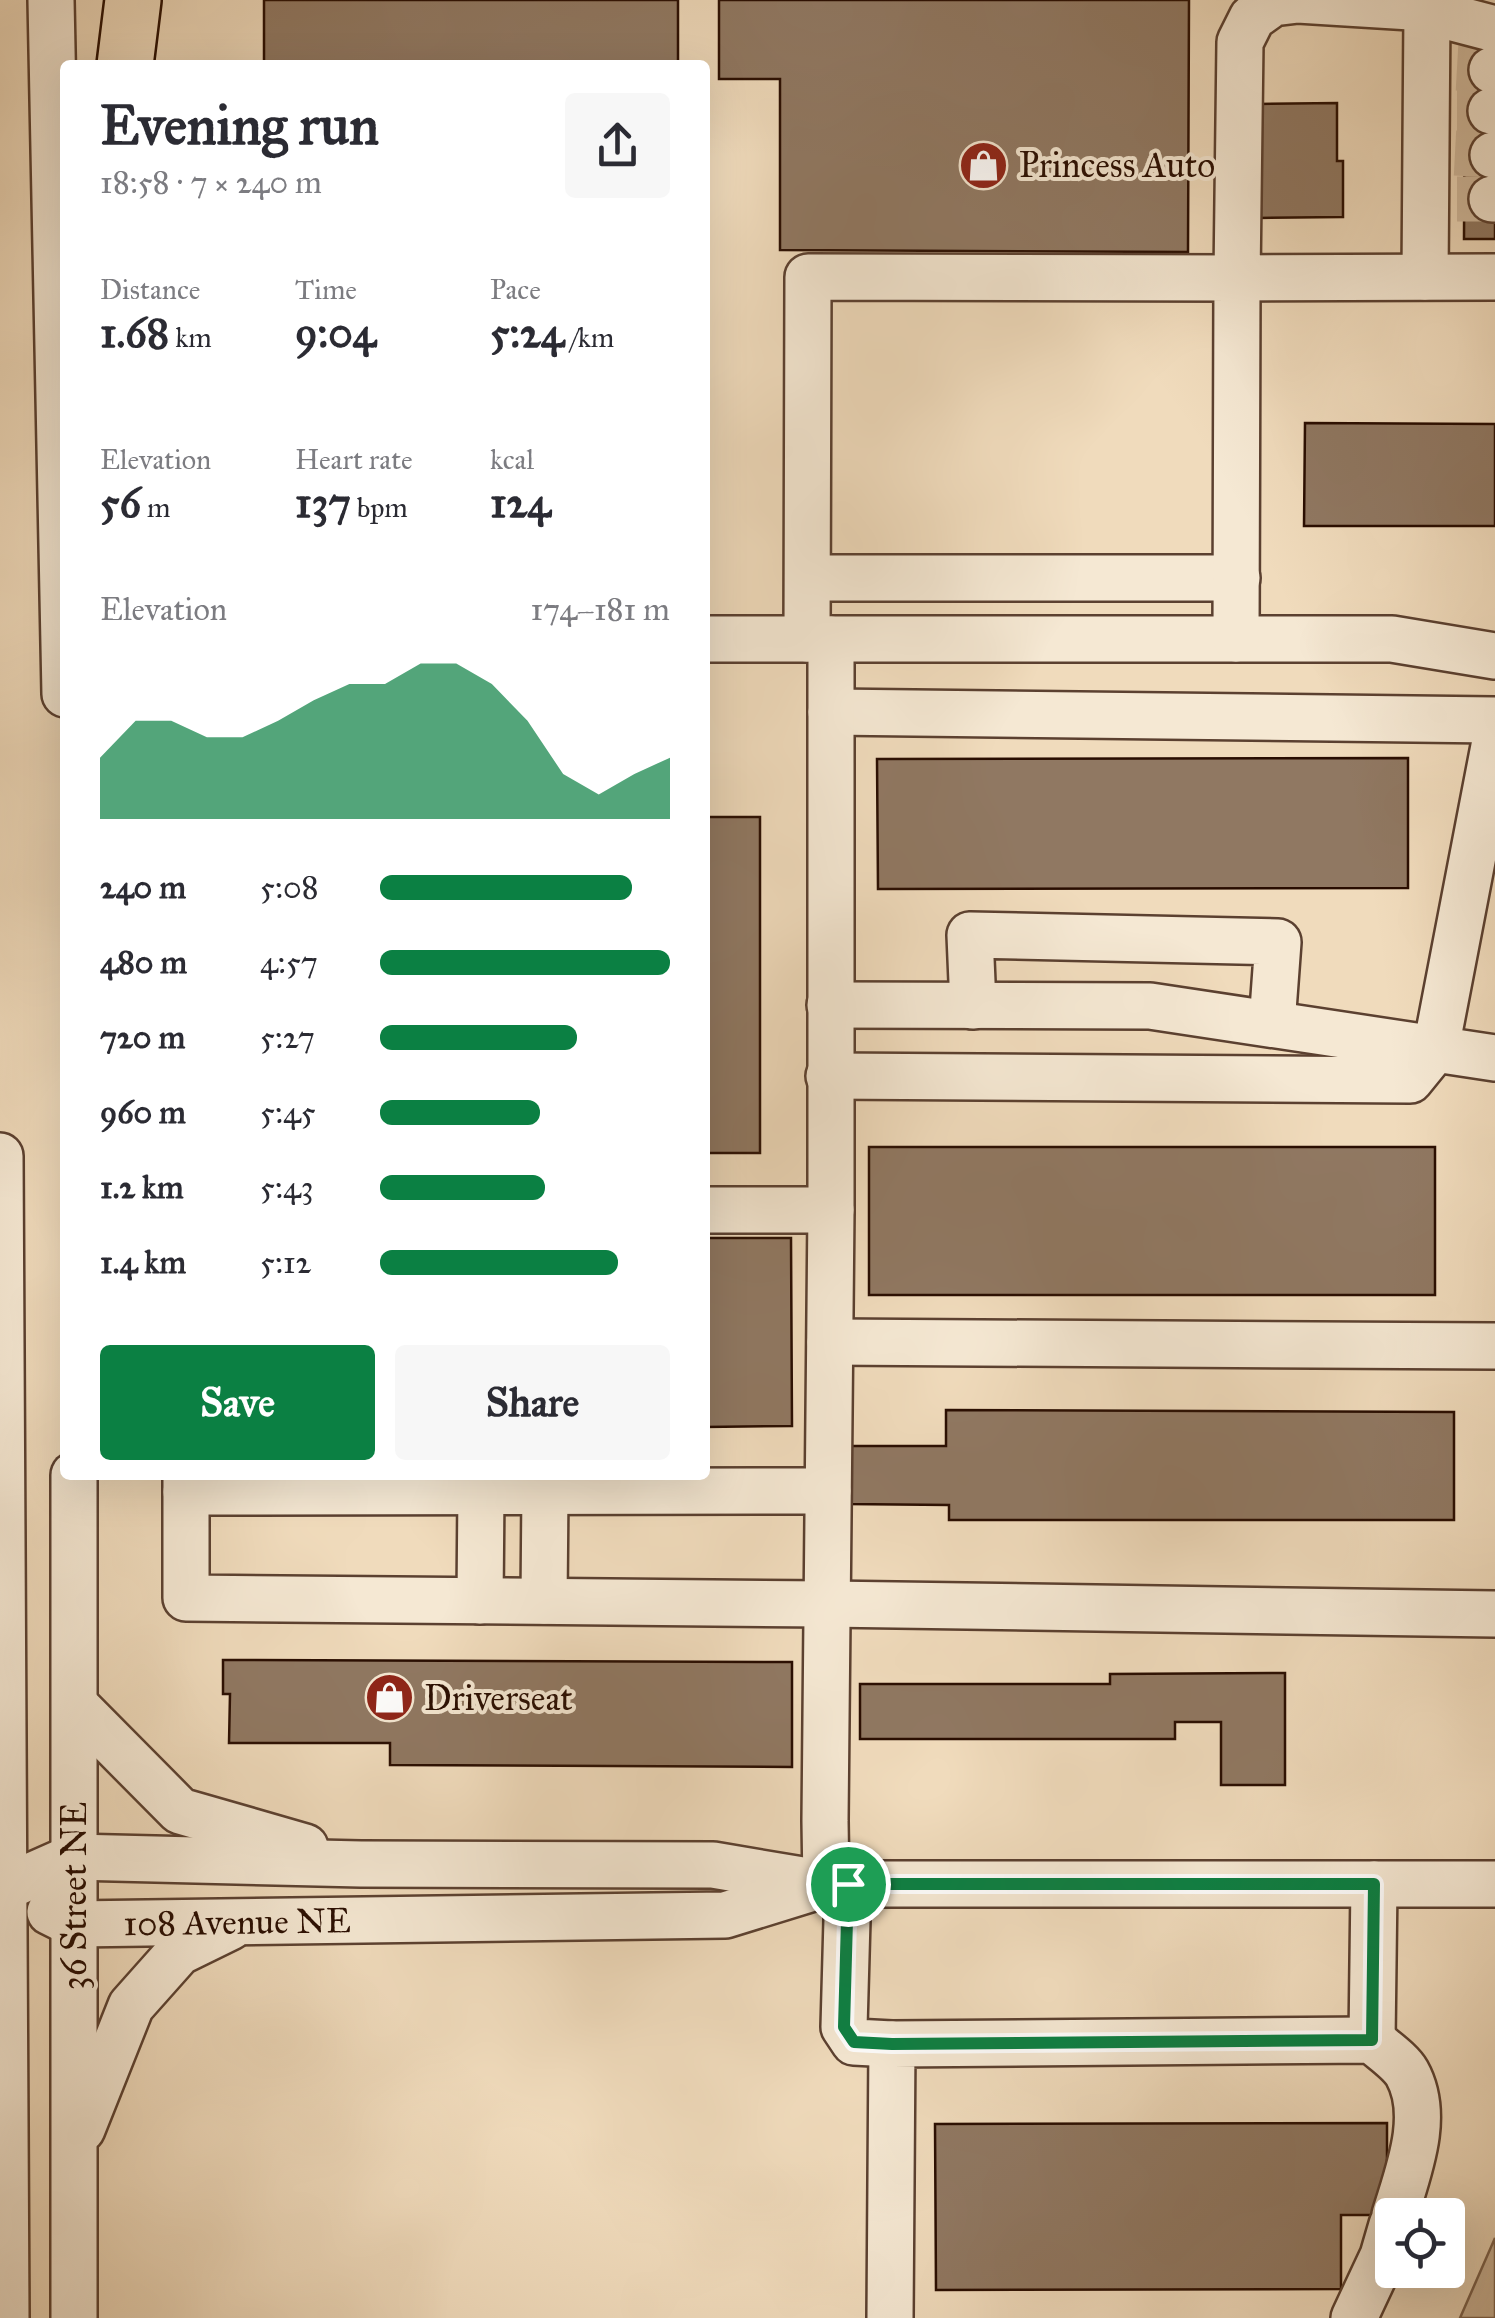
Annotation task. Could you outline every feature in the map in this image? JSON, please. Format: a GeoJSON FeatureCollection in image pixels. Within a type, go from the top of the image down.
{"type":"FeatureCollection","features":[{"type":"Feature","properties":{"kind":"main road"},"geometry":{"type":"LineString","coordinates":[[126,60],[133,0]]}},
{"type":"Feature","properties":{"kind":"street"},"geometry":{"type":"LineString","coordinates":[[51,0],[60,446]]}},
{"type":"Feature","properties":{"kind":"street"},"geometry":{"type":"LineString","coordinates":[[109,0],[110,60]]}},
{"type":"Feature","properties":{"kind":"street"},"geometry":{"type":"LineString","coordinates":[[1236,639],[1240,42],[1252,18],[1274,4],[1298,0],[1428,11]]}},
{"type":"Feature","properties":{"kind":"street"},"geometry":{"type":"LineString","coordinates":[[1428,11],[1470,105]]}},
{"type":"Feature","properties":{"kind":"street"},"geometry":{"type":"LineString","coordinates":[[1426,277],[1468,199],[1470,105],[1428,11]]}},
{"type":"Feature","properties":{"kind":"street"},"geometry":{"type":"LineString","coordinates":[[1401,2198],[1413,2154],[1418,2104],[1406,2071],[1372,2040],[892,2044],[854,2042],[844,2027],[837,1884],[824,1821],[831,1210],[830,712],[808,578],[808,277],[1495,277]]}},
{"type":"Feature","properties":{"kind":"street"},"geometry":{"type":"LineString","coordinates":[[1016,577],[1016,638]]}},
{"type":"Feature","properties":{"kind":"street"},"geometry":{"type":"LineString","coordinates":[[808,578],[1236,578]]}},
{"type":"Feature","properties":{"kind":"street"},"geometry":{"type":"LineString","coordinates":[[710,639],[1392,639],[1495,656]]}},
{"type":"Feature","properties":{"kind":"street"},"geometry":{"type":"LineString","coordinates":[[830,712],[1495,720]]}},
{"type":"Feature","properties":{"kind":"street"},"geometry":{"type":"LineString","coordinates":[[829,1076],[1410,1080],[1436,1048],[1495,741]]}},
{"type":"Feature","properties":{"kind":"street"},"geometry":{"type":"LineString","coordinates":[[973,1006],[970,934],[1278,942],[1272,1024]]}},
{"type":"Feature","properties":{"kind":"street"},"geometry":{"type":"LineString","coordinates":[[830,1005],[1150,1006],[1495,1058]]}},
{"type":"Feature","properties":{"kind":"street"},"geometry":{"type":"LineString","coordinates":[[1219,1016],[1220,1078]]}},
{"type":"Feature","properties":{"kind":"street","name":"36 Street NE"},"geometry":{"type":"LineString","coordinates":[[0,1156],[6,2318]]}},
{"type":"Feature","properties":{"kind":"street"},"geometry":{"type":"LineString","coordinates":[[710,1210],[831,1210]]}},
{"type":"Feature","properties":{"kind":"street"},"geometry":{"type":"LineString","coordinates":[[830,1342],[1495,1346]]}},
{"type":"Feature","properties":{"kind":"street","name":"36 Street NE"},"geometry":{"type":"LineString","coordinates":[[74,1480],[74,2318]]}},
{"type":"Feature","properties":{"kind":"street"},"geometry":{"type":"LineString","coordinates":[[828,1491],[481,1492],[186,1484],[186,1598],[1495,1614]]}},
{"type":"Feature","properties":{"kind":"street"},"geometry":{"type":"LineString","coordinates":[[480,1601],[481,1492]]}},
{"type":"Feature","properties":{"kind":"street"},"geometry":{"type":"LineString","coordinates":[[544,1601],[545,1492]]}},
{"type":"Feature","properties":{"kind":"street"},"geometry":{"type":"LineString","coordinates":[[76,1706],[180,1811],[362,1864]]}},
{"type":"Feature","properties":{"kind":"street","name":"108 Avenue NE"},"geometry":{"type":"LineString","coordinates":[[4,1888],[74,1857],[362,1864],[713,1865],[837,1884],[1495,1884]]}},
{"type":"Feature","properties":{"kind":"street","name":"108 Avenue NE"},"geometry":{"type":"LineString","coordinates":[[4,1888],[74,1924],[236,1924],[726,1915],[837,1884]]}},
{"type":"Feature","properties":{"kind":"street"},"geometry":{"type":"LineString","coordinates":[[1372,2040],[1374,1884]]}},
{"type":"Feature","properties":{"kind":"street"},"geometry":{"type":"LineString","coordinates":[[74,2149],[131,2006],[179,1952],[236,1924]]}},
{"type":"Feature","properties":{"kind":"street"},"geometry":{"type":"LineString","coordinates":[[890,2318],[892,2044]]}},
{"type":"Feature","properties":{"kind":"street"},"geometry":{"type":"LineString","coordinates":[[1354,2318],[1375,2275]]}},
{"type":"Feature","properties":{"kind":"shaded area"},"geometry":{"type":"Polygon","coordinates":[[[1495,2238],[1495,2318],[1460,2318],[1495,2238]]]}},
{"type":"Feature","properties":{"kind":"building"},"geometry":{"type":"Polygon","coordinates":[[[264,0],[678,0],[678,60],[264,60],[264,0]]]}},
{"type":"Feature","properties":{"kind":"building","name":"Princess Auto"},"geometry":{"type":"Polygon","coordinates":[[[719,0],[1189,0],[1188,252],[780,250],[780,79],[719,79],[719,0]]]}},
{"type":"Feature","properties":{"kind":"building"},"geometry":{"type":"Polygon","coordinates":[[[1465,25],[1495,25],[1495,239],[1464,239],[1465,25]]]}},
{"type":"Feature","properties":{"kind":"building"},"geometry":{"type":"Polygon","coordinates":[[[1337,103],[1337,161],[1343,161],[1343,217],[1259,218],[1258,104],[1337,103]]]}},
{"type":"Feature","properties":{"kind":"building"},"geometry":{"type":"Polygon","coordinates":[[[1305,423],[1495,424],[1495,526],[1304,526],[1305,423]]]}},
{"type":"Feature","properties":{"kind":"building"},"geometry":{"type":"Polygon","coordinates":[[[1408,758],[1408,888],[878,889],[877,759],[1408,758]]]}},
{"type":"Feature","properties":{"kind":"building"},"geometry":{"type":"Polygon","coordinates":[[[710,817],[760,817],[760,1153],[710,1153],[710,817]]]}},
{"type":"Feature","properties":{"kind":"building"},"geometry":{"type":"Polygon","coordinates":[[[869,1147],[1435,1147],[1435,1295],[869,1295],[869,1147]]]}},
{"type":"Feature","properties":{"kind":"building"},"geometry":{"type":"Polygon","coordinates":[[[710,1238],[791,1238],[792,1426],[710,1427],[710,1238]]]}},
{"type":"Feature","properties":{"kind":"building"},"geometry":{"type":"Polygon","coordinates":[[[946,1410],[1454,1412],[1454,1520],[949,1520],[949,1505],[846,1504],[846,1446],[946,1446],[946,1410]]]}},
{"type":"Feature","properties":{"kind":"building"},"geometry":{"type":"Polygon","coordinates":[[[223,1660],[792,1662],[792,1767],[390,1765],[390,1743],[229,1743],[230,1694],[223,1694],[223,1660]]]}},
{"type":"Feature","properties":{"kind":"building"},"geometry":{"type":"Polygon","coordinates":[[[1285,1673],[1285,1785],[1221,1785],[1221,1722],[1175,1722],[1175,1739],[860,1739],[860,1684],[1110,1684],[1110,1674],[1285,1673]]]}},
{"type":"Feature","properties":{"kind":"building"},"geometry":{"type":"Polygon","coordinates":[[[1387,2123],[1387,2198],[1375,2198],[1375,2215],[1341,2215],[1341,2289],[936,2290],[935,2124],[1387,2123]]]}},
{"type":"Feature","properties":{"kind":"tunnel"},"geometry":{"type":"LineString","coordinates":[[1457,68],[1492,70]]}},
{"type":"Feature","properties":{"kind":"tunnel"},"geometry":{"type":"LineString","coordinates":[[1457,111],[1491,111]]}},
{"type":"Feature","properties":{"kind":"tunnel"},"geometry":{"type":"LineString","coordinates":[[1455,153],[1493,155]]}},
{"type":"Feature","properties":{"kind":"tunnel"},"geometry":{"type":"LineString","coordinates":[[1457,199],[1492,199]]}},
{"type":"Feature","properties":{"kind":"place","name":"Princess Auto"},"geometry":{"type":"Point","coordinates":[984,165]}},
{"type":"Feature","properties":{"kind":"place","name":"Driverseat"},"geometry":{"type":"Point","coordinates":[389,1698]}},
{"type":"Feature","properties":{"kind":"route"},"geometry":{"type":"LineString","coordinates":[[848,1884],[1374,1884],[1372,2040],[854,2042],[844,2027],[848,1884]]}}]}
